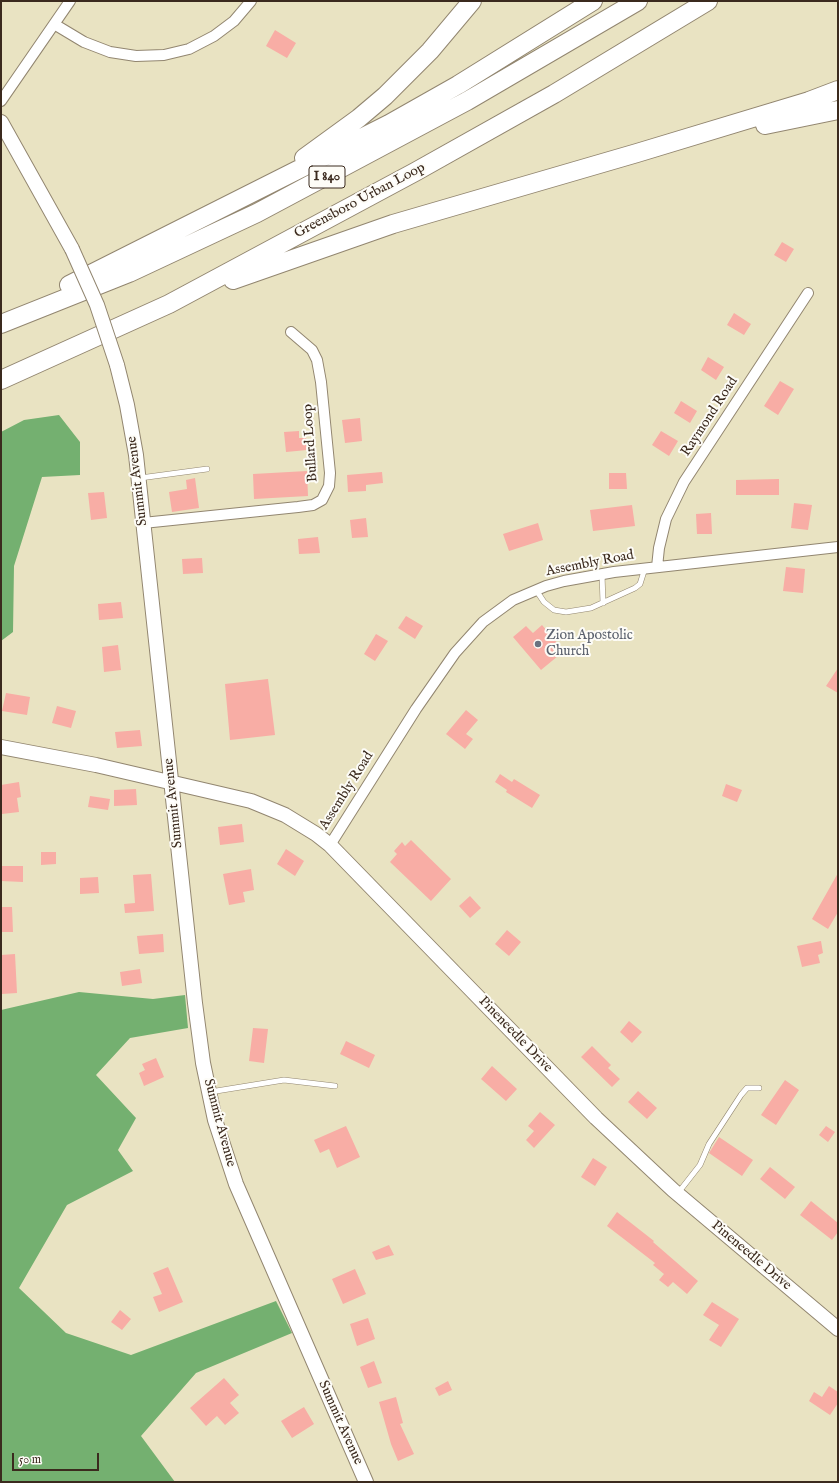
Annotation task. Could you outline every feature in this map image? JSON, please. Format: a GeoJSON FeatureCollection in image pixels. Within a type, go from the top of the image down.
{"type":"FeatureCollection","features":[{"type":"Feature","properties":{"kind":"highway"},"geometry":{"type":"LineString","coordinates":[[237,199],[330,140],[385,96],[430,51],[472,1]]}},
{"type":"Feature","properties":{"kind":"highway"},"geometry":{"type":"LineString","coordinates":[[1,320],[237,199],[340,150],[389,124],[471,76],[593,1]]}},
{"type":"Feature","properties":{"kind":"highway","name":"I 840"},"geometry":{"type":"LineString","coordinates":[[1,324],[129,273],[264,209],[467,101],[638,1]]}},
{"type":"Feature","properties":{"kind":"highway","name":"Greensboro Urban Loop"},"geometry":{"type":"LineString","coordinates":[[1,380],[169,304],[485,134],[622,54],[708,1]]}},
{"type":"Feature","properties":{"kind":"highway"},"geometry":{"type":"LineString","coordinates":[[169,304],[296,257],[393,224],[637,153],[809,101],[838,90]]}},
{"type":"Feature","properties":{"kind":"highway"},"geometry":{"type":"LineString","coordinates":[[637,153],[838,110]]}},
{"type":"Feature","properties":{"kind":"main road","name":"Summit Avenue"},"geometry":{"type":"LineString","coordinates":[[1,122],[72,249],[97,305],[117,364],[132,429],[139,478],[195,1003],[203,1064],[215,1120],[236,1184],[366,1482]]}},
{"type":"Feature","properties":{"kind":"main road","name":"Pineneedle Drive"},"geometry":{"type":"LineString","coordinates":[[1,747],[81,762],[233,796],[269,807],[301,824],[330,845],[596,1118],[678,1194],[838,1329]]}},
{"type":"Feature","properties":{"kind":"street"},"geometry":{"type":"LineString","coordinates":[[1,101],[70,1]]}},
{"type":"Feature","properties":{"kind":"street"},"geometry":{"type":"LineString","coordinates":[[54,24],[84,42],[110,52],[136,56],[164,55],[189,49],[214,36],[234,21],[251,1]]}},
{"type":"Feature","properties":{"kind":"street","name":"Raymond Road"},"geometry":{"type":"LineString","coordinates":[[657,567],[659,548],[666,519],[684,482],[808,293]]}},
{"type":"Feature","properties":{"kind":"street","name":"Bullard Loop"},"geometry":{"type":"LineString","coordinates":[[143,523],[298,508],[313,505],[322,500],[329,486],[330,473],[321,382],[317,360],[312,350],[291,332]]}},
{"type":"Feature","properties":{"kind":"street","name":"Assembly Road"},"geometry":{"type":"LineString","coordinates":[[330,845],[416,709],[455,653],[482,622],[513,600],[536,590],[564,581],[602,574],[645,568],[838,548]]}},
{"type":"Feature","properties":{"kind":"lane"},"geometry":{"type":"LineString","coordinates":[[139,478],[207,469]]}},
{"type":"Feature","properties":{"kind":"lane"},"geometry":{"type":"LineString","coordinates":[[536,590],[544,602],[554,610],[572,611],[591,608],[635,588],[640,584],[645,568]]}},
{"type":"Feature","properties":{"kind":"lane"},"geometry":{"type":"LineString","coordinates":[[602,574],[602,603]]}},
{"type":"Feature","properties":{"kind":"lane"},"geometry":{"type":"LineString","coordinates":[[209,1092],[284,1080],[335,1086]]}},
{"type":"Feature","properties":{"kind":"lane"},"geometry":{"type":"LineString","coordinates":[[678,1194],[700,1164],[708,1144],[741,1095],[748,1088],[759,1088]]}},
{"type":"Feature","properties":{"kind":"green space"},"geometry":{"type":"Polygon","coordinates":[[[59,415],[80,442],[80,475],[42,477],[14,566],[13,632],[1,641],[1,432],[24,420],[59,415]]]}},
{"type":"Feature","properties":{"kind":"green space"},"geometry":{"type":"Polygon","coordinates":[[[79,992],[153,999],[185,995],[188,1028],[130,1038],[96,1075],[136,1118],[118,1150],[133,1171],[67,1205],[19,1288],[66,1333],[131,1355],[276,1301],[292,1333],[196,1373],[141,1436],[175,1482],[1,1482],[1,1010],[79,992]]]}},
{"type":"Feature","properties":{"kind":"building"},"geometry":{"type":"Polygon","coordinates":[[[275,30],[296,43],[287,58],[266,46],[275,30]]]}},
{"type":"Feature","properties":{"kind":"building"},"geometry":{"type":"Polygon","coordinates":[[[782,242],[794,249],[786,262],[774,255],[782,242]]]}},
{"type":"Feature","properties":{"kind":"building"},"geometry":{"type":"Polygon","coordinates":[[[734,313],[751,324],[744,335],[727,325],[734,313]]]}},
{"type":"Feature","properties":{"kind":"building"},"geometry":{"type":"Polygon","coordinates":[[[708,357],[724,367],[716,380],[701,370],[708,357]]]}},
{"type":"Feature","properties":{"kind":"building"},"geometry":{"type":"Polygon","coordinates":[[[780,381],[794,389],[778,415],[764,406],[780,381]]]}},
{"type":"Feature","properties":{"kind":"building"},"geometry":{"type":"Polygon","coordinates":[[[681,401],[697,411],[690,423],[674,413],[681,401]]]}},
{"type":"Feature","properties":{"kind":"building"},"geometry":{"type":"Polygon","coordinates":[[[360,418],[362,441],[345,443],[342,420],[360,418]]]}},
{"type":"Feature","properties":{"kind":"building"},"geometry":{"type":"Polygon","coordinates":[[[299,431],[299,438],[306,438],[307,450],[286,452],[284,432],[299,431]]]}},
{"type":"Feature","properties":{"kind":"building"},"geometry":{"type":"Polygon","coordinates":[[[661,431],[678,441],[669,456],[652,445],[661,431]]]}},
{"type":"Feature","properties":{"kind":"building"},"geometry":{"type":"Polygon","coordinates":[[[307,471],[308,496],[254,499],[253,474],[307,471]]]}},
{"type":"Feature","properties":{"kind":"building"},"geometry":{"type":"Polygon","coordinates":[[[382,472],[383,483],[366,485],[366,491],[348,492],[347,475],[382,472]]]}},
{"type":"Feature","properties":{"kind":"building"},"geometry":{"type":"Polygon","coordinates":[[[609,473],[626,473],[627,489],[609,489],[609,473]]]}},
{"type":"Feature","properties":{"kind":"building"},"geometry":{"type":"Polygon","coordinates":[[[195,478],[199,508],[172,512],[169,492],[187,489],[186,480],[195,478]]]}},
{"type":"Feature","properties":{"kind":"building"},"geometry":{"type":"Polygon","coordinates":[[[779,479],[779,495],[736,495],[736,480],[779,479]]]}},
{"type":"Feature","properties":{"kind":"building"},"geometry":{"type":"Polygon","coordinates":[[[104,492],[107,518],[91,520],[88,493],[104,492]]]}},
{"type":"Feature","properties":{"kind":"building"},"geometry":{"type":"Polygon","coordinates":[[[794,503],[812,505],[808,530],[791,528],[794,503]]]}},
{"type":"Feature","properties":{"kind":"building"},"geometry":{"type":"Polygon","coordinates":[[[632,505],[635,526],[593,531],[590,510],[632,505]]]}},
{"type":"Feature","properties":{"kind":"building"},"geometry":{"type":"Polygon","coordinates":[[[711,513],[712,534],[697,534],[696,514],[711,513]]]}},
{"type":"Feature","properties":{"kind":"building"},"geometry":{"type":"Polygon","coordinates":[[[366,518],[368,537],[352,538],[350,520],[366,518]]]}},
{"type":"Feature","properties":{"kind":"building"},"geometry":{"type":"Polygon","coordinates":[[[538,523],[543,540],[509,551],[503,534],[538,523]]]}},
{"type":"Feature","properties":{"kind":"building"},"geometry":{"type":"Polygon","coordinates":[[[318,537],[320,553],[299,554],[298,539],[318,537]]]}},
{"type":"Feature","properties":{"kind":"building"},"geometry":{"type":"Polygon","coordinates":[[[202,558],[203,573],[183,574],[182,559],[202,558]]]}},
{"type":"Feature","properties":{"kind":"building"},"geometry":{"type":"Polygon","coordinates":[[[786,567],[805,569],[803,593],[783,591],[786,567]]]}},
{"type":"Feature","properties":{"kind":"building"},"geometry":{"type":"Polygon","coordinates":[[[121,602],[123,618],[99,620],[98,604],[121,602]]]}},
{"type":"Feature","properties":{"kind":"building"},"geometry":{"type":"Polygon","coordinates":[[[406,616],[423,626],[415,639],[398,628],[406,616]]]}},
{"type":"Feature","properties":{"kind":"building","name":"Zion Apostolic Church"},"geometry":{"type":"Polygon","coordinates":[[[542,625],[564,651],[541,670],[513,637],[526,626],[533,633],[542,625]]]}},
{"type":"Feature","properties":{"kind":"building"},"geometry":{"type":"Polygon","coordinates":[[[376,634],[388,641],[375,661],[364,654],[376,634]]]}},
{"type":"Feature","properties":{"kind":"building"},"geometry":{"type":"Polygon","coordinates":[[[118,645],[121,670],[104,672],[102,647],[118,645]]]}},
{"type":"Feature","properties":{"kind":"building"},"geometry":{"type":"Polygon","coordinates":[[[838,668],[838,693],[826,686],[838,668]]]}},
{"type":"Feature","properties":{"kind":"building"},"geometry":{"type":"Polygon","coordinates":[[[268,679],[275,735],[230,740],[225,684],[268,679]]]}},
{"type":"Feature","properties":{"kind":"building"},"geometry":{"type":"Polygon","coordinates":[[[6,693],[30,697],[27,715],[2,711],[6,693]]]}},
{"type":"Feature","properties":{"kind":"building"},"geometry":{"type":"Polygon","coordinates":[[[57,706],[76,711],[71,728],[52,723],[57,706]]]}},
{"type":"Feature","properties":{"kind":"building"},"geometry":{"type":"Polygon","coordinates":[[[466,710],[478,720],[466,734],[473,739],[465,749],[446,734],[466,710]]]}},
{"type":"Feature","properties":{"kind":"building"},"geometry":{"type":"Polygon","coordinates":[[[140,730],[142,746],[117,748],[115,732],[140,730]]]}},
{"type":"Feature","properties":{"kind":"building"},"geometry":{"type":"Polygon","coordinates":[[[500,774],[512,782],[514,779],[540,795],[532,808],[506,792],[507,790],[495,782],[500,774]]]}},
{"type":"Feature","properties":{"kind":"building"},"geometry":{"type":"Polygon","coordinates":[[[19,782],[21,797],[17,798],[19,812],[2,814],[1,785],[19,782]]]}},
{"type":"Feature","properties":{"kind":"building"},"geometry":{"type":"Polygon","coordinates":[[[726,784],[742,790],[737,802],[722,796],[726,784]]]}},
{"type":"Feature","properties":{"kind":"building"},"geometry":{"type":"Polygon","coordinates":[[[136,789],[137,805],[114,806],[114,790],[136,789]]]}},
{"type":"Feature","properties":{"kind":"building"},"geometry":{"type":"Polygon","coordinates":[[[90,796],[110,799],[108,810],[88,807],[90,796]]]}},
{"type":"Feature","properties":{"kind":"building"},"geometry":{"type":"Polygon","coordinates":[[[242,824],[244,842],[220,845],[218,827],[242,824]]]}},
{"type":"Feature","properties":{"kind":"building"},"geometry":{"type":"Polygon","coordinates":[[[411,840],[451,879],[431,901],[390,862],[397,854],[394,851],[402,842],[405,846],[411,840]]]}},
{"type":"Feature","properties":{"kind":"building"},"geometry":{"type":"Polygon","coordinates":[[[286,849],[304,861],[295,876],[277,864],[286,849]]]}},
{"type":"Feature","properties":{"kind":"building"},"geometry":{"type":"Polygon","coordinates":[[[41,852],[56,852],[56,864],[41,865],[41,852]]]}},
{"type":"Feature","properties":{"kind":"building"},"geometry":{"type":"Polygon","coordinates":[[[1,866],[23,866],[23,882],[1,881],[1,866]]]}},
{"type":"Feature","properties":{"kind":"building"},"geometry":{"type":"Polygon","coordinates":[[[251,869],[254,890],[243,892],[245,902],[229,905],[223,874],[251,869]]]}},
{"type":"Feature","properties":{"kind":"building"},"geometry":{"type":"Polygon","coordinates":[[[838,873],[838,912],[828,929],[812,919],[838,873]]]}},
{"type":"Feature","properties":{"kind":"building"},"geometry":{"type":"Polygon","coordinates":[[[151,874],[154,911],[125,913],[124,904],[135,903],[133,875],[151,874]]]}},
{"type":"Feature","properties":{"kind":"building"},"geometry":{"type":"Polygon","coordinates":[[[98,877],[99,893],[80,894],[80,878],[98,877]]]}},
{"type":"Feature","properties":{"kind":"building"},"geometry":{"type":"Polygon","coordinates":[[[470,896],[481,908],[470,918],[459,906],[470,896]]]}},
{"type":"Feature","properties":{"kind":"building"},"geometry":{"type":"Polygon","coordinates":[[[1,907],[12,907],[13,932],[1,932],[1,907]]]}},
{"type":"Feature","properties":{"kind":"building"},"geometry":{"type":"Polygon","coordinates":[[[507,930],[521,942],[509,956],[495,944],[507,930]]]}},
{"type":"Feature","properties":{"kind":"building"},"geometry":{"type":"Polygon","coordinates":[[[163,934],[164,952],[139,954],[137,936],[163,934]]]}},
{"type":"Feature","properties":{"kind":"building"},"geometry":{"type":"Polygon","coordinates":[[[821,941],[823,953],[818,955],[820,963],[802,967],[797,946],[821,941]]]}},
{"type":"Feature","properties":{"kind":"building"},"geometry":{"type":"Polygon","coordinates":[[[15,954],[17,993],[2,994],[1,955],[15,954]]]}},
{"type":"Feature","properties":{"kind":"building"},"geometry":{"type":"Polygon","coordinates":[[[140,969],[142,983],[122,986],[120,972],[140,969]]]}},
{"type":"Feature","properties":{"kind":"building"},"geometry":{"type":"Polygon","coordinates":[[[629,1021],[642,1032],[632,1043],[620,1032],[629,1021]]]}},
{"type":"Feature","properties":{"kind":"building"},"geometry":{"type":"Polygon","coordinates":[[[253,1028],[268,1029],[264,1063],[249,1061],[253,1028]]]}},
{"type":"Feature","properties":{"kind":"building"},"geometry":{"type":"Polygon","coordinates":[[[346,1041],[375,1055],[369,1068],[340,1054],[346,1041]]]}},
{"type":"Feature","properties":{"kind":"building"},"geometry":{"type":"Polygon","coordinates":[[[592,1046],[611,1065],[608,1068],[620,1079],[612,1087],[581,1057],[592,1046]]]}},
{"type":"Feature","properties":{"kind":"building"},"geometry":{"type":"Polygon","coordinates":[[[156,1058],[164,1077],[144,1086],[139,1073],[145,1070],[142,1064],[156,1058]]]}},
{"type":"Feature","properties":{"kind":"building"},"geometry":{"type":"Polygon","coordinates":[[[492,1066],[517,1089],[506,1101],[481,1079],[492,1066]]]}},
{"type":"Feature","properties":{"kind":"building"},"geometry":{"type":"Polygon","coordinates":[[[785,1080],[799,1090],[776,1125],[761,1115],[785,1080]]]}},
{"type":"Feature","properties":{"kind":"building"},"geometry":{"type":"Polygon","coordinates":[[[638,1091],[657,1108],[647,1119],[628,1102],[638,1091]]]}},
{"type":"Feature","properties":{"kind":"building"},"geometry":{"type":"Polygon","coordinates":[[[540,1112],[555,1125],[534,1148],[526,1140],[534,1131],[528,1126],[540,1112]]]}},
{"type":"Feature","properties":{"kind":"building"},"geometry":{"type":"Polygon","coordinates":[[[346,1126],[360,1157],[337,1168],[329,1149],[320,1153],[314,1140],[346,1126]]]}},
{"type":"Feature","properties":{"kind":"building"},"geometry":{"type":"Polygon","coordinates":[[[826,1126],[835,1132],[828,1142],[819,1135],[826,1126]]]}},
{"type":"Feature","properties":{"kind":"building"},"geometry":{"type":"Polygon","coordinates":[[[719,1137],[753,1160],[742,1176],[709,1153],[719,1137]]]}},
{"type":"Feature","properties":{"kind":"building"},"geometry":{"type":"Polygon","coordinates":[[[593,1158],[607,1167],[595,1186],[581,1177],[593,1158]]]}},
{"type":"Feature","properties":{"kind":"building"},"geometry":{"type":"Polygon","coordinates":[[[770,1167],[795,1187],[785,1199],[760,1179],[770,1167]]]}},
{"type":"Feature","properties":{"kind":"building"},"geometry":{"type":"Polygon","coordinates":[[[811,1201],[838,1223],[838,1232],[832,1240],[800,1215],[811,1201]]]}},
{"type":"Feature","properties":{"kind":"building"},"geometry":{"type":"Polygon","coordinates":[[[617,1212],[654,1241],[653,1242],[698,1281],[687,1294],[673,1282],[668,1287],[659,1280],[664,1274],[653,1265],[655,1263],[607,1226],[617,1212]]]}},
{"type":"Feature","properties":{"kind":"building"},"geometry":{"type":"Polygon","coordinates":[[[389,1245],[394,1255],[376,1260],[372,1252],[389,1245]]]}},
{"type":"Feature","properties":{"kind":"building"},"geometry":{"type":"Polygon","coordinates":[[[168,1267],[183,1302],[159,1312],[153,1297],[162,1294],[153,1273],[168,1267]]]}},
{"type":"Feature","properties":{"kind":"building"},"geometry":{"type":"Polygon","coordinates":[[[355,1269],[366,1294],[343,1304],[332,1279],[355,1269]]]}},
{"type":"Feature","properties":{"kind":"building"},"geometry":{"type":"Polygon","coordinates":[[[712,1302],[739,1319],[721,1347],[709,1340],[719,1325],[703,1315],[712,1302]]]}},
{"type":"Feature","properties":{"kind":"building"},"geometry":{"type":"Polygon","coordinates":[[[120,1310],[131,1319],[122,1330],[111,1322],[120,1310]]]}},
{"type":"Feature","properties":{"kind":"building"},"geometry":{"type":"Polygon","coordinates":[[[368,1318],[375,1339],[357,1346],[350,1324],[368,1318]]]}},
{"type":"Feature","properties":{"kind":"building"},"geometry":{"type":"Polygon","coordinates":[[[374,1361],[382,1383],[368,1388],[360,1367],[374,1361]]]}},
{"type":"Feature","properties":{"kind":"building"},"geometry":{"type":"Polygon","coordinates":[[[224,1378],[239,1395],[230,1403],[239,1413],[225,1425],[217,1416],[206,1426],[190,1408],[224,1378]]]}},
{"type":"Feature","properties":{"kind":"building"},"geometry":{"type":"Polygon","coordinates":[[[448,1381],[452,1390],[439,1396],[435,1388],[448,1381]]]}},
{"type":"Feature","properties":{"kind":"building"},"geometry":{"type":"Polygon","coordinates":[[[829,1386],[838,1392],[838,1403],[830,1415],[809,1401],[814,1392],[822,1397],[829,1386]]]}},
{"type":"Feature","properties":{"kind":"building"},"geometry":{"type":"Polygon","coordinates":[[[396,1397],[403,1423],[400,1424],[414,1454],[398,1461],[391,1444],[379,1402],[396,1397]]]}},
{"type":"Feature","properties":{"kind":"building"},"geometry":{"type":"Polygon","coordinates":[[[304,1407],[314,1424],[292,1438],[281,1421],[304,1407]]]}},
{"type":"Feature","properties":{"kind":"place","name":"Zion Apostolic Church"},"geometry":{"type":"Point","coordinates":[538,644]}}]}
